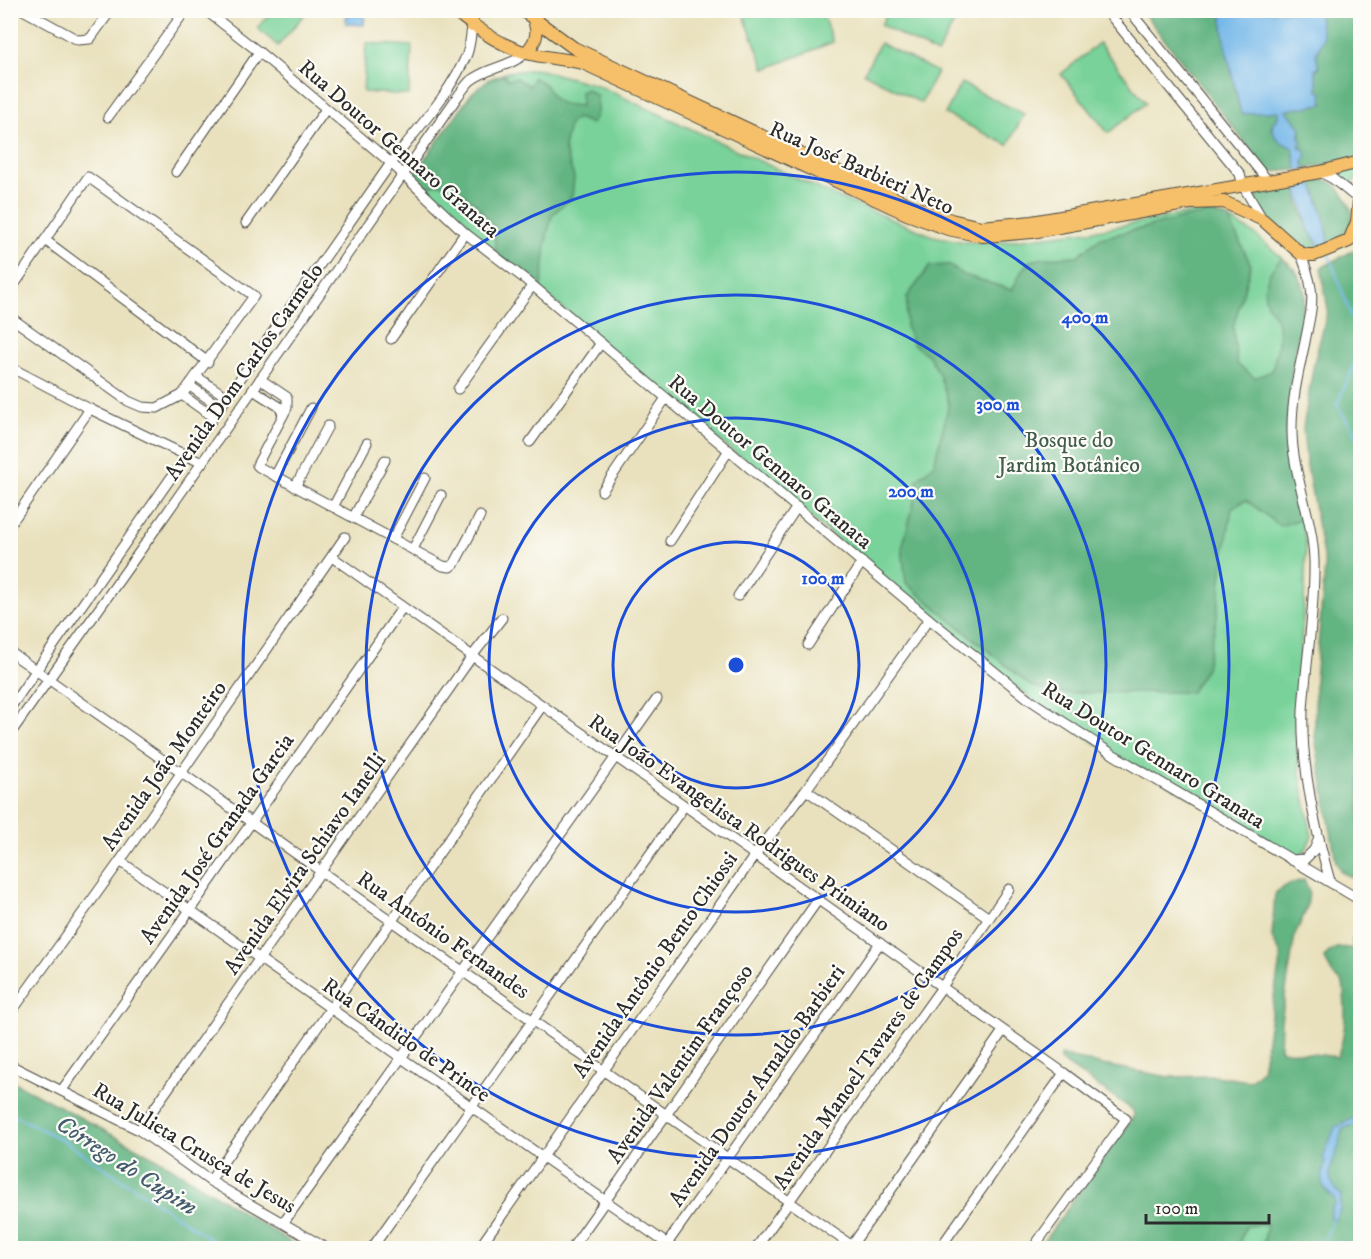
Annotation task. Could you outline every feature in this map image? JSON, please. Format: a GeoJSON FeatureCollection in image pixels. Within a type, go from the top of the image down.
{"type":"FeatureCollection","features":[{"type":"Feature","properties":{"kind":"main road"},"geometry":{"type":"LineString","coordinates":[[453,10],[472,26]]}},
{"type":"Feature","properties":{"kind":"main road"},"geometry":{"type":"LineString","coordinates":[[472,26],[475,10]]}},
{"type":"Feature","properties":{"kind":"main road","name":"Rua José Barbieri Neto"},"geometry":{"type":"LineString","coordinates":[[522,10],[574,48],[912,206],[967,225],[988,227],[1032,222],[1318,173],[1360,162]]}},
{"type":"Feature","properties":{"kind":"main road"},"geometry":{"type":"LineString","coordinates":[[526,52],[536,40],[538,32],[534,20]]}},
{"type":"Feature","properties":{"kind":"main road","name":"Rua José Barbieri Neto"},"geometry":{"type":"LineString","coordinates":[[472,26],[500,42],[526,52],[583,63],[907,214],[965,233],[989,236],[1032,232],[1179,205],[1224,202],[1263,220],[1300,253]]}},
{"type":"Feature","properties":{"kind":"main road"},"geometry":{"type":"LineString","coordinates":[[1344,243],[1356,222],[1360,197]]}},
{"type":"Feature","properties":{"kind":"main road"},"geometry":{"type":"LineString","coordinates":[[1300,253],[1314,255],[1360,235]]}},
{"type":"Feature","properties":{"kind":"street"},"geometry":{"type":"LineString","coordinates":[[23,10],[78,40],[90,39],[111,10]]}},
{"type":"Feature","properties":{"kind":"street"},"geometry":{"type":"LineString","coordinates":[[108,117],[182,15],[188,10]]}},
{"type":"Feature","properties":{"kind":"street","name":"Rua Doutor Gennaro Granata"},"geometry":{"type":"LineString","coordinates":[[205,10],[259,52],[391,163],[465,233],[601,343],[929,619],[1030,700],[1114,755],[1360,900]]}},
{"type":"Feature","properties":{"kind":"street"},"geometry":{"type":"LineString","coordinates":[[1106,10],[1240,174],[1243,186],[1263,220]]}},
{"type":"Feature","properties":{"kind":"street"},"geometry":{"type":"LineString","coordinates":[[1129,10],[1268,181]]}},
{"type":"Feature","properties":{"kind":"street","name":"Avenida Dom Carlos Carmelo"},"geometry":{"type":"LineString","coordinates":[[10,708],[391,163],[435,105],[458,71],[468,51],[472,26]]}},
{"type":"Feature","properties":{"kind":"street"},"geometry":{"type":"LineString","coordinates":[[176,172],[259,52]]}},
{"type":"Feature","properties":{"kind":"street","name":"Avenida Dom Carlos Carmelo"},"geometry":{"type":"LineString","coordinates":[[10,734],[458,96],[471,81],[488,71],[520,59],[526,52]]}},
{"type":"Feature","properties":{"kind":"street"},"geometry":{"type":"LineString","coordinates":[[246,223],[326,109]]}},
{"type":"Feature","properties":{"kind":"street"},"geometry":{"type":"LineString","coordinates":[[1318,173],[1333,178],[1360,197]]}},
{"type":"Feature","properties":{"kind":"street"},"geometry":{"type":"LineString","coordinates":[[10,291],[88,177],[254,296],[182,395],[158,408],[142,407],[128,401],[10,317]]}},
{"type":"Feature","properties":{"kind":"street"},"geometry":{"type":"LineString","coordinates":[[391,339],[465,233]]}},
{"type":"Feature","properties":{"kind":"street"},"geometry":{"type":"LineString","coordinates":[[45,240],[208,362]]}},
{"type":"Feature","properties":{"kind":"street"},"geometry":{"type":"LineString","coordinates":[[1300,253],[1312,290],[1310,317],[1294,393],[1292,428],[1295,469],[1310,531],[1314,560],[1303,712],[1305,757],[1319,838],[1330,881]]}},
{"type":"Feature","properties":{"kind":"street"},"geometry":{"type":"LineString","coordinates":[[309,280],[323,289]]}},
{"type":"Feature","properties":{"kind":"street"},"geometry":{"type":"LineString","coordinates":[[458,389],[532,286]]}},
{"type":"Feature","properties":{"kind":"street"},"geometry":{"type":"LineString","coordinates":[[530,442],[601,343]]}},
{"type":"Feature","properties":{"kind":"street"},"geometry":{"type":"LineString","coordinates":[[10,367],[202,463]]}},
{"type":"Feature","properties":{"kind":"street"},"geometry":{"type":"LineString","coordinates":[[197,377],[227,397]]}},
{"type":"Feature","properties":{"kind":"street"},"geometry":{"type":"LineString","coordinates":[[260,379],[287,397],[288,405],[257,465],[443,566],[450,567],[455,563],[480,516]]}},
{"type":"Feature","properties":{"kind":"street"},"geometry":{"type":"LineString","coordinates":[[189,386],[220,407]]}},
{"type":"Feature","properties":{"kind":"street"},"geometry":{"type":"LineString","coordinates":[[253,390],[280,407],[283,415]]}},
{"type":"Feature","properties":{"kind":"street"},"geometry":{"type":"LineString","coordinates":[[182,395],[213,417]]}},
{"type":"Feature","properties":{"kind":"street"},"geometry":{"type":"LineString","coordinates":[[602,491],[666,398]]}},
{"type":"Feature","properties":{"kind":"street"},"geometry":{"type":"LineString","coordinates":[[275,476],[311,408]]}},
{"type":"Feature","properties":{"kind":"street"},"geometry":{"type":"LineString","coordinates":[[10,525],[90,409]]}},
{"type":"Feature","properties":{"kind":"street"},"geometry":{"type":"LineString","coordinates":[[295,486],[328,426]]}},
{"type":"Feature","properties":{"kind":"street"},"geometry":{"type":"LineString","coordinates":[[333,507],[367,443]]}},
{"type":"Feature","properties":{"kind":"street"},"geometry":{"type":"LineString","coordinates":[[670,541],[729,450]]}},
{"type":"Feature","properties":{"kind":"street"},"geometry":{"type":"LineString","coordinates":[[354,518],[385,460]]}},
{"type":"Feature","properties":{"kind":"street"},"geometry":{"type":"LineString","coordinates":[[393,539],[425,478]]}},
{"type":"Feature","properties":{"kind":"street"},"geometry":{"type":"LineString","coordinates":[[413,549],[441,495]]}},
{"type":"Feature","properties":{"kind":"street"},"geometry":{"type":"LineString","coordinates":[[738,596],[797,507]]}},
{"type":"Feature","properties":{"kind":"street","name":"Avenida João Monteiro"},"geometry":{"type":"LineString","coordinates":[[10,1014],[120,861],[345,537]]}},
{"type":"Feature","properties":{"kind":"street","name":"Rua João Evangelista Rodrigues Primiano"},"geometry":{"type":"LineString","coordinates":[[332,557],[1126,1119],[1033,1248]]}},
{"type":"Feature","properties":{"kind":"street"},"geometry":{"type":"LineString","coordinates":[[808,645],[862,562]]}},
{"type":"Feature","properties":{"kind":"street"},"geometry":{"type":"LineString","coordinates":[[104,574],[117,583]]}},
{"type":"Feature","properties":{"kind":"street","name":"Avenida José Granada Garcia"},"geometry":{"type":"LineString","coordinates":[[62,1090],[402,608]]}},
{"type":"Feature","properties":{"kind":"street","name":"Avenida Elvira Schiavo Ianelli"},"geometry":{"type":"LineString","coordinates":[[138,1130],[502,618]]}},
{"type":"Feature","properties":{"kind":"street","name":"Avenida Antônio Bento Chiossi"},"geometry":{"type":"LineString","coordinates":[[479,1248],[755,855],[806,790],[929,619]]}},
{"type":"Feature","properties":{"kind":"street","name":"Rua Antônio Fernandes"},"geometry":{"type":"LineString","coordinates":[[10,652],[727,1157],[852,1248]]}},
{"type":"Feature","properties":{"kind":"street"},"geometry":{"type":"LineString","coordinates":[[284,1222],[657,699]]}},
{"type":"Feature","properties":{"kind":"street"},"geometry":{"type":"LineString","coordinates":[[210,1181],[542,706]]}},
{"type":"Feature","properties":{"kind":"street"},"geometry":{"type":"LineString","coordinates":[[806,790],[989,918]]}},
{"type":"Feature","properties":{"kind":"street"},"geometry":{"type":"LineString","coordinates":[[372,1248],[684,806]]}},
{"type":"Feature","properties":{"kind":"street"},"geometry":{"type":"LineString","coordinates":[[1290,860],[1305,859],[1314,850],[1319,838]]}},
{"type":"Feature","properties":{"kind":"street","name":"Rua Cândido de Prince"},"geometry":{"type":"LineString","coordinates":[[120,861],[668,1247]]}},
{"type":"Feature","properties":{"kind":"street","name":"Avenida Manoel Tavares de Campos"},"geometry":{"type":"LineString","coordinates":[[756,1248],[1010,890]]}},
{"type":"Feature","properties":{"kind":"street","name":"Avenida Valentim Françoso"},"geometry":{"type":"LineString","coordinates":[[572,1248],[818,900]]}},
{"type":"Feature","properties":{"kind":"street","name":"Avenida Doutor Arnaldo Barbieri"},"geometry":{"type":"LineString","coordinates":[[668,1247],[727,1157],[880,944]]}},
{"type":"Feature","properties":{"kind":"street"},"geometry":{"type":"LineString","coordinates":[[852,1248],[1003,1031]]}},
{"type":"Feature","properties":{"kind":"street","name":"Rua Julieta Crusca de Jesus"},"geometry":{"type":"LineString","coordinates":[[10,1065],[138,1130],[210,1181],[326,1248]]}},
{"type":"Feature","properties":{"kind":"street"},"geometry":{"type":"LineString","coordinates":[[940,1248],[1064,1073]]}},
{"type":"Feature","properties":{"kind":"green space"},"geometry":{"type":"Polygon","coordinates":[[[272,11],[299,11],[304,15],[278,46],[257,28],[272,11]]]}},
{"type":"Feature","properties":{"kind":"green space"},"geometry":{"type":"Polygon","coordinates":[[[742,11],[821,11],[833,42],[765,69],[742,11]]]}},
{"type":"Feature","properties":{"kind":"green space"},"geometry":{"type":"Polygon","coordinates":[[[888,11],[935,11],[955,21],[937,54],[881,25],[888,11]]]}},
{"type":"Feature","properties":{"kind":"green space"},"geometry":{"type":"Polygon","coordinates":[[[1142,11],[1221,11],[1226,48],[1241,114],[1280,110],[1271,128],[1279,141],[1293,148],[1297,170],[1268,172],[1142,11]]]}},
{"type":"Feature","properties":{"kind":"green space"},"geometry":{"type":"Polygon","coordinates":[[[1318,11],[1360,11],[1360,157],[1306,169],[1303,159],[1307,158],[1303,148],[1301,149],[1299,138],[1301,133],[1296,121],[1286,110],[1323,104],[1318,91],[1315,69],[1319,68],[1316,55],[1323,38],[1318,11]]]}},
{"type":"Feature","properties":{"kind":"green space"},"geometry":{"type":"Polygon","coordinates":[[[366,43],[412,46],[409,95],[363,92],[366,43]]]}},
{"type":"Feature","properties":{"kind":"green space"},"geometry":{"type":"Polygon","coordinates":[[[880,43],[937,72],[921,103],[864,73],[880,43]]]}},
{"type":"Feature","properties":{"kind":"green space"},"geometry":{"type":"Polygon","coordinates":[[[1099,43],[1146,103],[1108,133],[1061,74],[1099,43]]]}},
{"type":"Feature","properties":{"kind":"green space","name":"Bosque do Jardim Botânico"},"geometry":{"type":"Polygon","coordinates":[[[537,69],[597,85],[837,197],[933,236],[965,242],[999,242],[1097,230],[1202,211],[1228,218],[1256,235],[1295,269],[1303,284],[1305,295],[1293,366],[1286,434],[1306,542],[1295,732],[1301,780],[1312,836],[1306,849],[1298,857],[1103,748],[1041,707],[840,542],[410,180],[472,93],[488,80],[508,72],[537,69]]]}},
{"type":"Feature","properties":{"kind":"green space"},"geometry":{"type":"Polygon","coordinates":[[[504,74],[508,80],[516,78],[530,86],[533,78],[540,81],[547,87],[553,98],[566,105],[581,106],[580,92],[586,89],[597,96],[597,113],[592,124],[577,118],[569,124],[564,148],[574,177],[572,197],[552,215],[547,236],[541,291],[496,253],[493,225],[476,204],[451,184],[437,184],[420,189],[410,180],[472,93],[488,80],[504,74]]]}},
{"type":"Feature","properties":{"kind":"green space"},"geometry":{"type":"Polygon","coordinates":[[[961,83],[1024,114],[1008,145],[945,114],[961,83]]]}},
{"type":"Feature","properties":{"kind":"green space"},"geometry":{"type":"Polygon","coordinates":[[[1360,163],[1360,174],[1350,186],[1336,172],[1360,163]]]}},
{"type":"Feature","properties":{"kind":"green space"},"geometry":{"type":"Polygon","coordinates":[[[1310,180],[1330,181],[1340,190],[1351,209],[1351,223],[1348,229],[1344,235],[1329,246],[1322,212],[1310,180]]]}},
{"type":"Feature","properties":{"kind":"green space"},"geometry":{"type":"Polygon","coordinates":[[[1297,182],[1298,200],[1304,217],[1322,249],[1309,253],[1289,243],[1255,205],[1256,196],[1261,190],[1297,182]]]}},
{"type":"Feature","properties":{"kind":"green space"},"geometry":{"type":"Polygon","coordinates":[[[1211,213],[1228,218],[1251,265],[1233,327],[1237,364],[1255,378],[1272,371],[1276,354],[1278,325],[1267,304],[1265,292],[1270,273],[1282,258],[1291,266],[1304,289],[1286,434],[1301,519],[1280,526],[1246,500],[1232,508],[1217,617],[1206,668],[1191,692],[1056,693],[1031,686],[906,583],[902,548],[913,507],[917,480],[934,464],[949,404],[939,374],[929,356],[913,344],[906,326],[907,297],[930,266],[948,265],[964,275],[1012,290],[1022,270],[1030,261],[1077,256],[1101,238],[1211,213]]]}},
{"type":"Feature","properties":{"kind":"green space"},"geometry":{"type":"Polygon","coordinates":[[[1360,247],[1360,881],[1341,872],[1336,862],[1315,737],[1315,680],[1325,567],[1306,461],[1303,428],[1314,363],[1328,310],[1321,268],[1360,247]]]}},
{"type":"Feature","properties":{"kind":"green space"},"geometry":{"type":"Polygon","coordinates":[[[1304,880],[1309,891],[1307,908],[1295,935],[1281,1021],[1280,1050],[1337,1057],[1343,1039],[1345,1021],[1343,983],[1334,976],[1324,958],[1336,948],[1353,949],[1352,938],[1360,936],[1360,1248],[1263,1248],[1267,1224],[1246,1226],[1237,1248],[1039,1248],[1134,1116],[1133,1110],[1060,1060],[1060,1055],[1169,1077],[1214,1076],[1250,1081],[1262,1070],[1281,954],[1272,938],[1275,893],[1289,884],[1304,880]]]}},
{"type":"Feature","properties":{"kind":"green space"},"geometry":{"type":"Polygon","coordinates":[[[10,1080],[163,1162],[300,1248],[11,1248],[10,1080]]]}},
{"type":"Feature","properties":{"kind":"green space"},"geometry":{"type":"Polygon","coordinates":[[[1268,1224],[1263,1248],[1237,1248],[1246,1226],[1268,1224]]]}},
{"type":"Feature","properties":{"kind":"water"},"geometry":{"type":"Polygon","coordinates":[[[347,11],[365,11],[364,25],[346,24],[347,11]]]}},
{"type":"Feature","properties":{"kind":"water"},"geometry":{"type":"Polygon","coordinates":[[[1221,11],[1318,11],[1323,38],[1316,55],[1319,68],[1315,69],[1318,91],[1322,92],[1323,104],[1286,110],[1301,128],[1299,138],[1302,142],[1299,145],[1301,149],[1304,148],[1307,158],[1303,160],[1306,169],[1297,170],[1293,148],[1281,142],[1273,132],[1273,122],[1277,120],[1279,111],[1241,114],[1226,48],[1221,11]]]}},
{"type":"Feature","properties":{"kind":"water"},"geometry":{"type":"Polygon","coordinates":[[[1310,180],[1325,222],[1329,246],[1322,249],[1309,231],[1297,188],[1297,182],[1310,180]]]}},
{"type":"Feature","properties":{"kind":"water"},"geometry":{"type":"Polygon","coordinates":[[[1360,1111],[1360,1120],[1356,1124],[1342,1129],[1331,1168],[1330,1178],[1341,1195],[1340,1210],[1334,1221],[1331,1219],[1331,1208],[1335,1204],[1335,1199],[1326,1191],[1322,1183],[1325,1161],[1323,1158],[1335,1127],[1353,1119],[1360,1111]]]}},
{"type":"Feature","properties":{"kind":"waterway"},"geometry":{"type":"LineString","coordinates":[[1329,255],[1358,335],[1353,367],[1337,405],[1358,437],[1360,449]]}},
{"type":"Feature","properties":{"kind":"waterway"},"geometry":{"type":"LineString","coordinates":[[1360,482],[1360,536]]}},
{"type":"Feature","properties":{"kind":"waterway","name":"Córrego do Cupim"},"geometry":{"type":"LineString","coordinates":[[10,1113],[66,1142],[224,1248]]}},
{"type":"Feature","properties":{"kind":"waterway"},"geometry":{"type":"LineString","coordinates":[[1322,1248],[1333,1219]]}}]}
